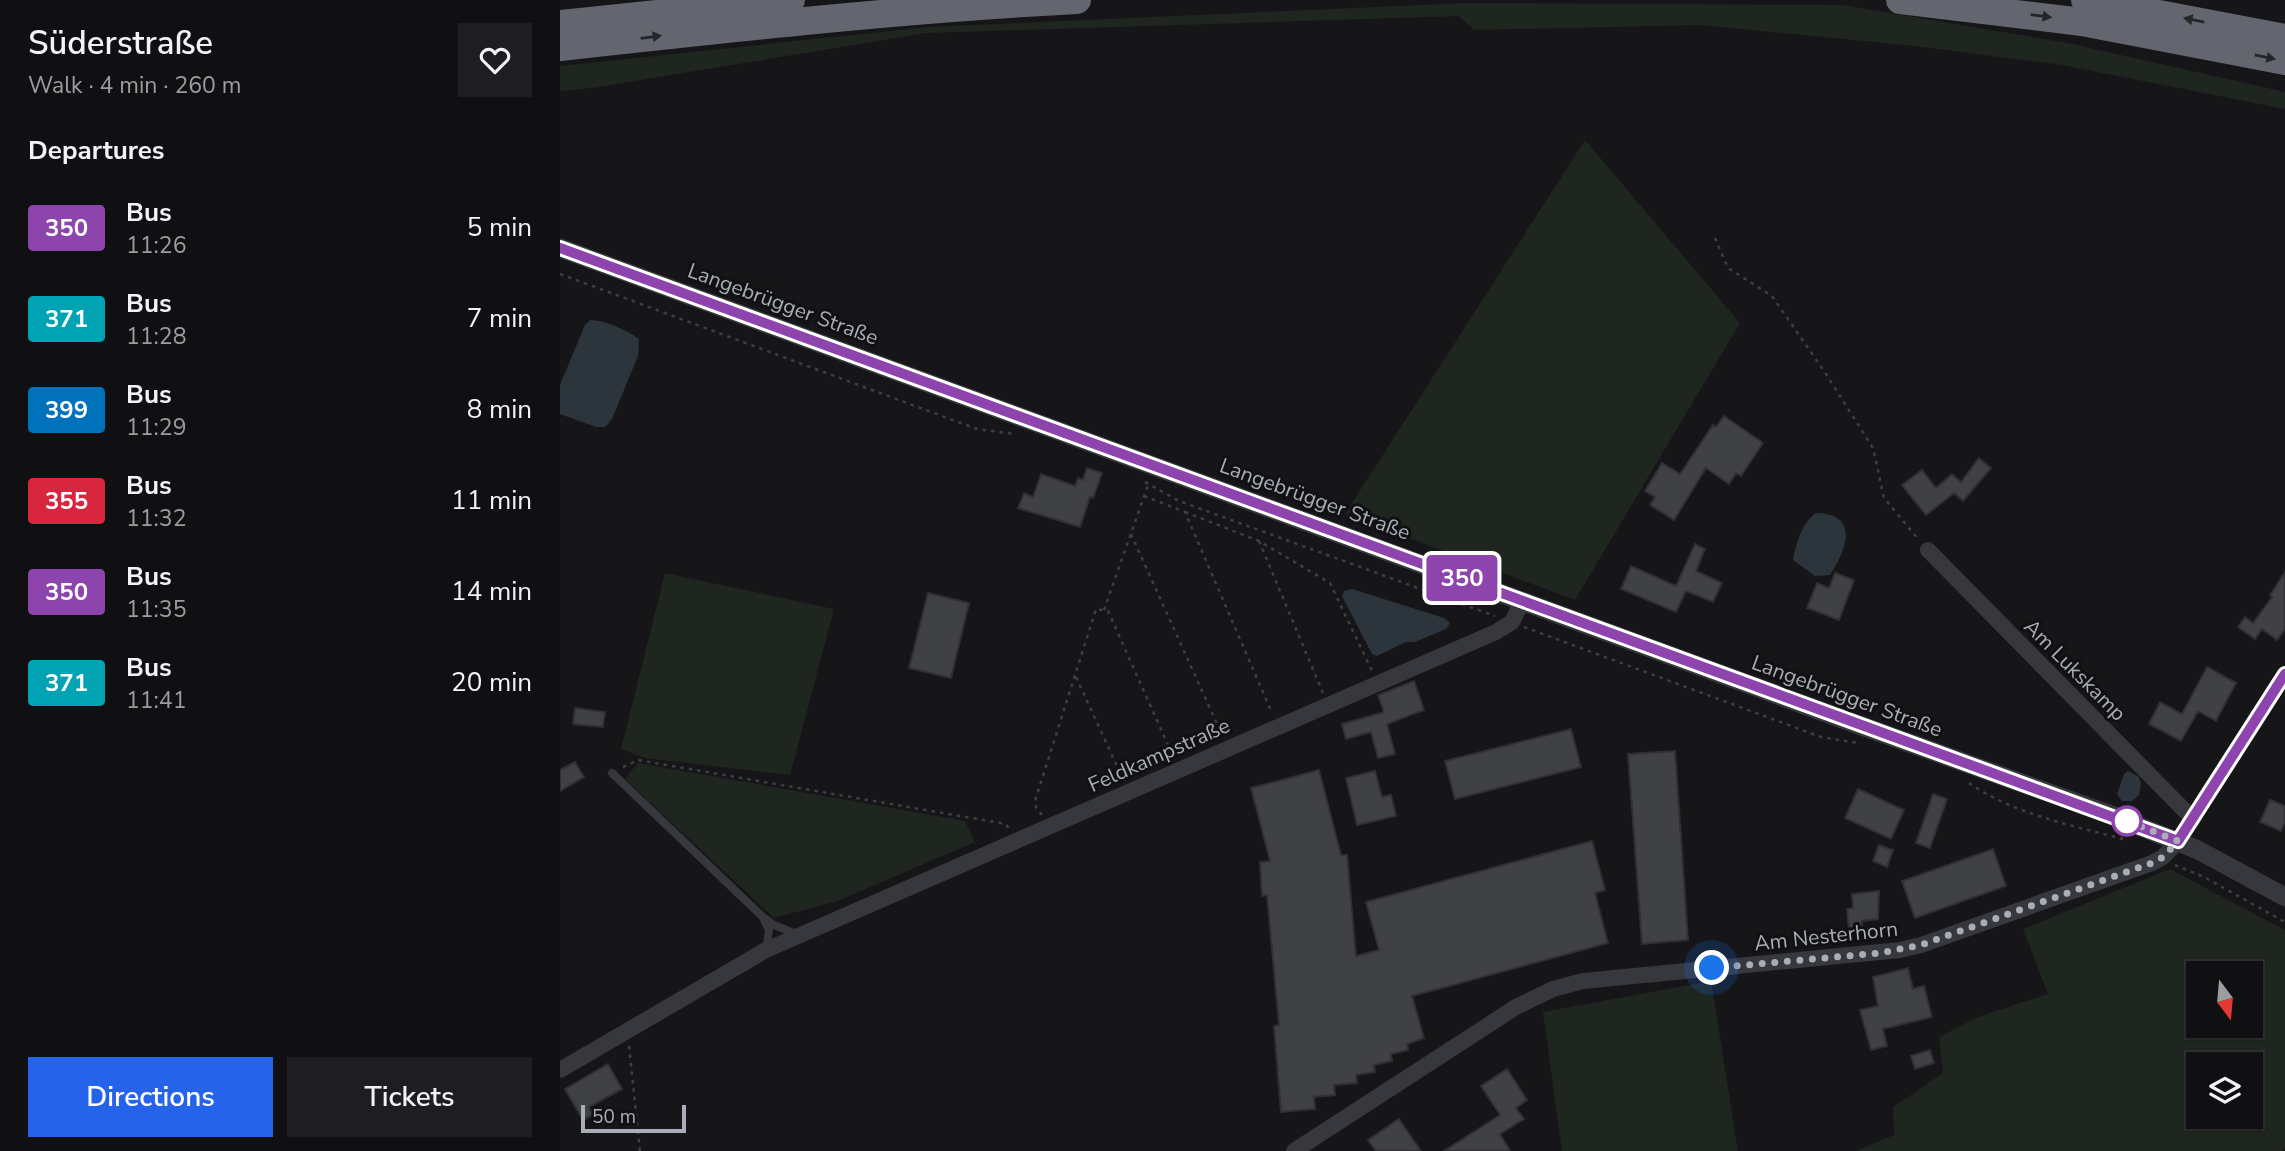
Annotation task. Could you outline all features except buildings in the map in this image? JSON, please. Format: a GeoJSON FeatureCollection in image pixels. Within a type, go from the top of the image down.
{"type":"FeatureCollection","features":[{"type":"Feature","properties":{"kind":"highway"},"geometry":{"type":"LineString","coordinates":[[560,24],[791,0]]}},
{"type":"Feature","properties":{"kind":"highway"},"geometry":{"type":"LineString","coordinates":[[568,49],[720,29],[1077,0]]}},
{"type":"Feature","properties":{"kind":"highway"},"geometry":{"type":"LineString","coordinates":[[1900,0],[2082,22],[2285,61]]}},
{"type":"Feature","properties":{"kind":"highway"},"geometry":{"type":"LineString","coordinates":[[2085,0],[2285,38]]}},
{"type":"Feature","properties":{"kind":"street","name":"Langebrügger Straße"},"geometry":{"type":"LineString","coordinates":[[560,248],[2178,841],[2285,897]]}},
{"type":"Feature","properties":{"kind":"street","name":"Am Lukskamp"},"geometry":{"type":"LineString","coordinates":[[1928,550],[2193,819]]}},
{"type":"Feature","properties":{"kind":"street"},"geometry":{"type":"LineString","coordinates":[[1512,622],[1523,600]]}},
{"type":"Feature","properties":{"kind":"street","name":"Feldkampstraße"},"geometry":{"type":"LineString","coordinates":[[560,1070],[766,950],[1496,632],[1512,622]]}},
{"type":"Feature","properties":{"kind":"street","name":"Am Nesterhorn"},"geometry":{"type":"LineString","coordinates":[[1294,1151],[1516,1007],[1553,989],[1583,981],[1900,950],[1921,945],[2152,863],[2163,857],[2178,841],[2285,674]]}},
{"type":"Feature","properties":{"kind":"lane"},"geometry":{"type":"LineString","coordinates":[[612,773],[763,917],[774,925],[801,935]]}},
{"type":"Feature","properties":{"kind":"lane"},"geometry":{"type":"LineString","coordinates":[[763,917],[769,930],[766,950]]}},
{"type":"Feature","properties":{"kind":"path"},"geometry":{"type":"LineString","coordinates":[[1715,237],[1728,268],[1772,296],[1826,373],[1873,448],[1884,498],[1928,550]]}},
{"type":"Feature","properties":{"kind":"path"},"geometry":{"type":"LineString","coordinates":[[560,274],[977,429],[1026,435]]}},
{"type":"Feature","properties":{"kind":"path"},"geometry":{"type":"LineString","coordinates":[[1104,610],[1156,465]]}},
{"type":"Feature","properties":{"kind":"path"},"geometry":{"type":"LineString","coordinates":[[1142,480],[1179,502],[1821,737],[1858,743]]}},
{"type":"Feature","properties":{"kind":"path"},"geometry":{"type":"LineString","coordinates":[[1144,496],[1259,541],[1330,583],[1377,682]]}},
{"type":"Feature","properties":{"kind":"path"},"geometry":{"type":"LineString","coordinates":[[1185,512],[1278,726]]}},
{"type":"Feature","properties":{"kind":"path"},"geometry":{"type":"LineString","coordinates":[[1131,534],[1228,748]]}},
{"type":"Feature","properties":{"kind":"path"},"geometry":{"type":"LineString","coordinates":[[1259,541],[1328,704]]}},
{"type":"Feature","properties":{"kind":"path"},"geometry":{"type":"LineString","coordinates":[[1051,825],[1036,808],[1035,801],[1096,609],[1108,611],[1179,769]]}},
{"type":"Feature","properties":{"kind":"path"},"geometry":{"type":"LineString","coordinates":[[1075,676],[1130,790]]}},
{"type":"Feature","properties":{"kind":"path"},"geometry":{"type":"LineString","coordinates":[[612,773],[638,760],[1006,824],[1014,841]]}},
{"type":"Feature","properties":{"kind":"path"},"geometry":{"type":"LineString","coordinates":[[1960,777],[1991,798],[2071,827],[2127,840]]}},
{"type":"Feature","properties":{"kind":"path"},"geometry":{"type":"LineString","coordinates":[[2163,857],[2285,922]]}},
{"type":"Feature","properties":{"kind":"path"},"geometry":{"type":"LineString","coordinates":[[627,1032],[640,1151]]}},
{"type":"Feature","properties":{"kind":"shaded area"},"geometry":{"type":"Polygon","coordinates":[[[1466,3],[1842,5],[2068,43],[2285,92],[2285,109],[2062,65],[1915,46],[1700,25],[1474,30],[1459,16],[926,33],[560,91],[560,66],[928,27],[1466,3]]]}},
{"type":"Feature","properties":{"kind":"shaded area"},"geometry":{"type":"Polygon","coordinates":[[[1585,140],[1740,323],[1575,600],[1345,514],[1585,140]]]}},
{"type":"Feature","properties":{"kind":"shaded area"},"geometry":{"type":"Polygon","coordinates":[[[590,320],[616,326],[639,339],[638,356],[612,419],[605,427],[596,427],[560,414],[560,385],[585,325],[590,320]]]}},
{"type":"Feature","properties":{"kind":"shaded area"},"geometry":{"type":"Polygon","coordinates":[[[1816,513],[1830,515],[1839,520],[1846,535],[1841,555],[1830,575],[1815,576],[1793,560],[1800,534],[1816,513]]]}},
{"type":"Feature","properties":{"kind":"shaded area"},"geometry":{"type":"Polygon","coordinates":[[[665,573],[834,609],[790,775],[645,758],[621,749],[665,573]]]}},
{"type":"Feature","properties":{"kind":"shaded area"},"geometry":{"type":"Polygon","coordinates":[[[1352,589],[1444,618],[1450,623],[1446,629],[1415,642],[1406,642],[1377,656],[1372,654],[1342,596],[1344,591],[1352,589]]]}},
{"type":"Feature","properties":{"kind":"shaded area"},"geometry":{"type":"Polygon","coordinates":[[[638,763],[965,821],[975,842],[838,901],[774,918],[625,779],[638,763]]]}},
{"type":"Feature","properties":{"kind":"shaded area"},"geometry":{"type":"Polygon","coordinates":[[[2128,771],[2139,777],[2139,795],[2132,801],[2122,801],[2117,794],[2124,774],[2128,771]]]}},
{"type":"Feature","properties":{"kind":"shaded area"},"geometry":{"type":"Polygon","coordinates":[[[2170,869],[2285,930],[2285,1148],[2282,1151],[1856,1151],[1894,1135],[1893,1107],[1943,1073],[1939,1037],[1978,1017],[2048,994],[2023,929],[2170,869]]]}},
{"type":"Feature","properties":{"kind":"shaded area"},"geometry":{"type":"Polygon","coordinates":[[[1711,981],[1738,1151],[1562,1151],[1543,1012],[1711,981]]]}},
{"type":"Feature","properties":{"kind":"bus line","name":"350"},"geometry":{"type":"LineString","coordinates":[[560,248],[2178,841],[2285,674]]}},
{"type":"Feature","properties":{"kind":"route"},"geometry":{"type":"LineString","coordinates":[[1712,968],[1880,953],[1921,945],[2152,863],[2163,857],[2178,841],[2127,821]]}}]}
